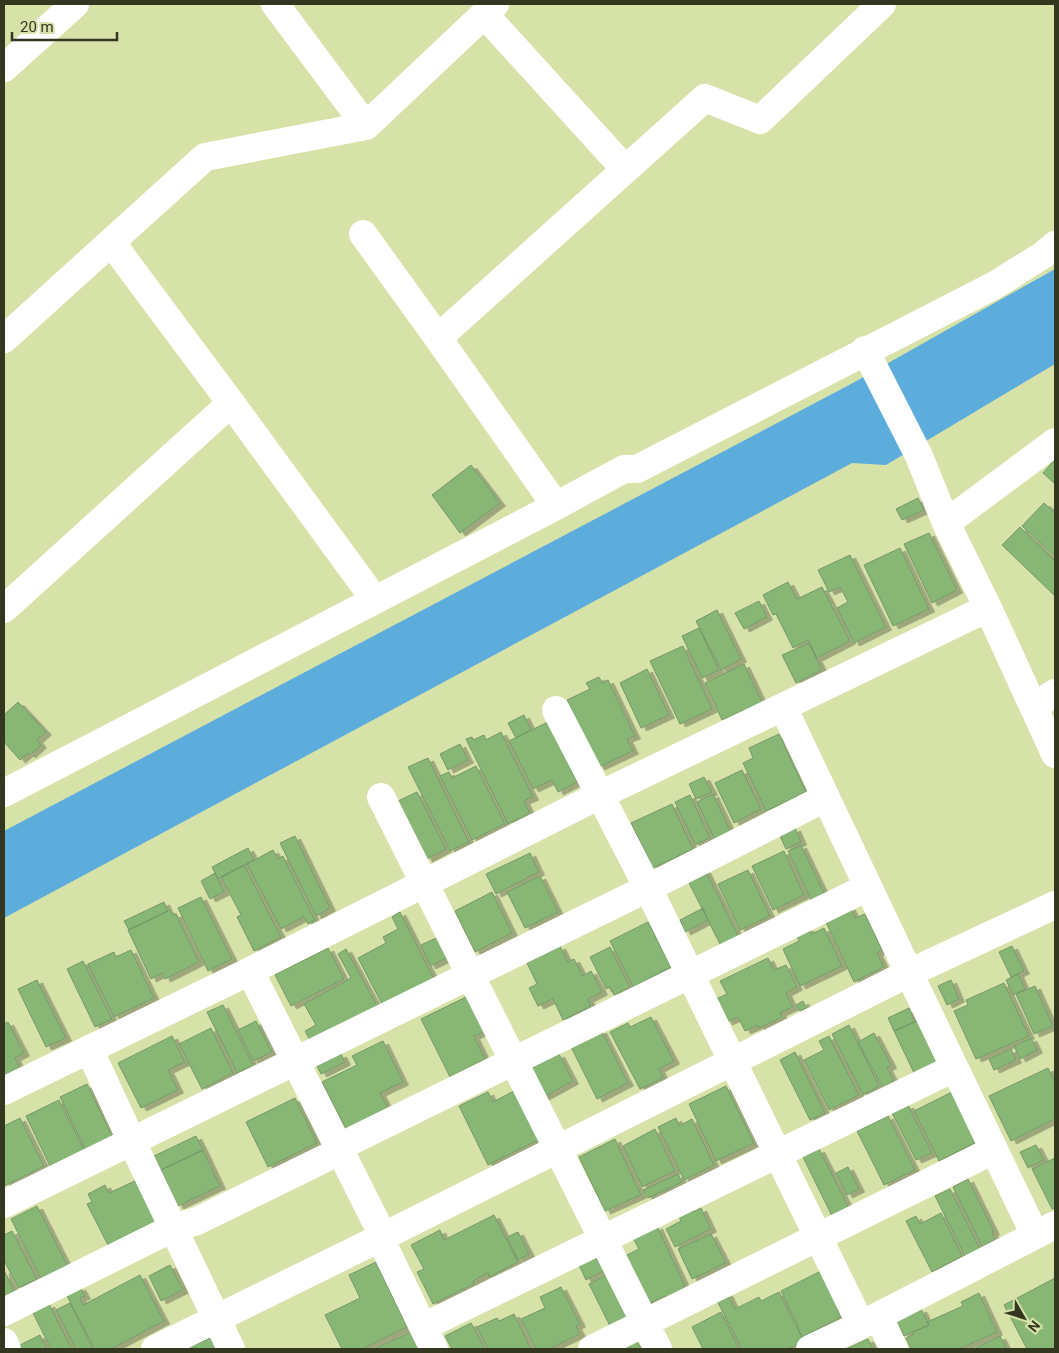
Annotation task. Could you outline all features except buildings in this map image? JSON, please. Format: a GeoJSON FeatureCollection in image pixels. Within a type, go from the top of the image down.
{"type":"FeatureCollection","features":[{"type":"Feature","properties":{"kind":"street"},"geometry":{"type":"LineString","coordinates":[[4,68],[75,4]]}},
{"type":"Feature","properties":{"kind":"street"},"geometry":{"type":"LineString","coordinates":[[275,4],[366,126]]}},
{"type":"Feature","properties":{"kind":"street"},"geometry":{"type":"LineString","coordinates":[[438,338],[705,98],[760,120],[882,4]]}},
{"type":"Feature","properties":{"kind":"street"},"geometry":{"type":"LineString","coordinates":[[4,339],[205,157],[366,126],[489,9],[625,169]]}},
{"type":"Feature","properties":{"kind":"street"},"geometry":{"type":"LineString","coordinates":[[363,234],[556,506]]}},
{"type":"Feature","properties":{"kind":"street"},"geometry":{"type":"LineString","coordinates":[[111,242],[375,600]]}},
{"type":"Feature","properties":{"kind":"street"},"geometry":{"type":"LineString","coordinates":[[4,794],[624,469],[638,469],[868,356],[995,285],[1043,255],[1055,244]]}},
{"type":"Feature","properties":{"kind":"street"},"geometry":{"type":"LineString","coordinates":[[868,356],[919,456],[946,523],[988,608],[1044,699],[1055,754]]}},
{"type":"Feature","properties":{"kind":"street"},"geometry":{"type":"LineString","coordinates":[[4,609],[231,403]]}},
{"type":"Feature","properties":{"kind":"street"},"geometry":{"type":"LineString","coordinates":[[946,523],[1055,442]]}},
{"type":"Feature","properties":{"kind":"street"},"geometry":{"type":"LineString","coordinates":[[4,1091],[250,971],[600,795],[988,608]]}},
{"type":"Feature","properties":{"kind":"street"},"geometry":{"type":"LineString","coordinates":[[783,707],[994,1150],[1045,1230],[810,1349]]}},
{"type":"Feature","properties":{"kind":"street"},"geometry":{"type":"LineString","coordinates":[[556,710],[648,888],[818,1237],[869,1320],[894,1349]]}},
{"type":"Feature","properties":{"kind":"street"},"geometry":{"type":"LineString","coordinates":[[381,796],[658,1349]]}},
{"type":"Feature","properties":{"kind":"street"},"geometry":{"type":"LineString","coordinates":[[4,1204],[648,888],[826,798]]}},
{"type":"Feature","properties":{"kind":"street"},"geometry":{"type":"LineString","coordinates":[[4,1312],[173,1228],[197,1222],[514,1061],[868,886]]}},
{"type":"Feature","properties":{"kind":"street"},"geometry":{"type":"LineString","coordinates":[[155,1349],[909,973],[1055,905]]}},
{"type":"Feature","properties":{"kind":"street"},"geometry":{"type":"LineString","coordinates":[[250,971],[340,1149],[429,1338],[602,1238],[778,1155],[954,1068]]}},
{"type":"Feature","properties":{"kind":"street"},"geometry":{"type":"LineString","coordinates":[[89,1049],[231,1349]]}},
{"type":"Feature","properties":{"kind":"street"},"geometry":{"type":"LineString","coordinates":[[592,1349],[994,1150]]}},
{"type":"Feature","properties":{"kind":"street"},"geometry":{"type":"LineString","coordinates":[[4,1342],[7,1349]]}},
{"type":"Feature","properties":{"kind":"water"},"geometry":{"type":"Polygon","coordinates":[[[1055,269],[1055,364],[886,465],[852,463],[4,918],[4,831],[851,384],[1055,269]]]}}]}
